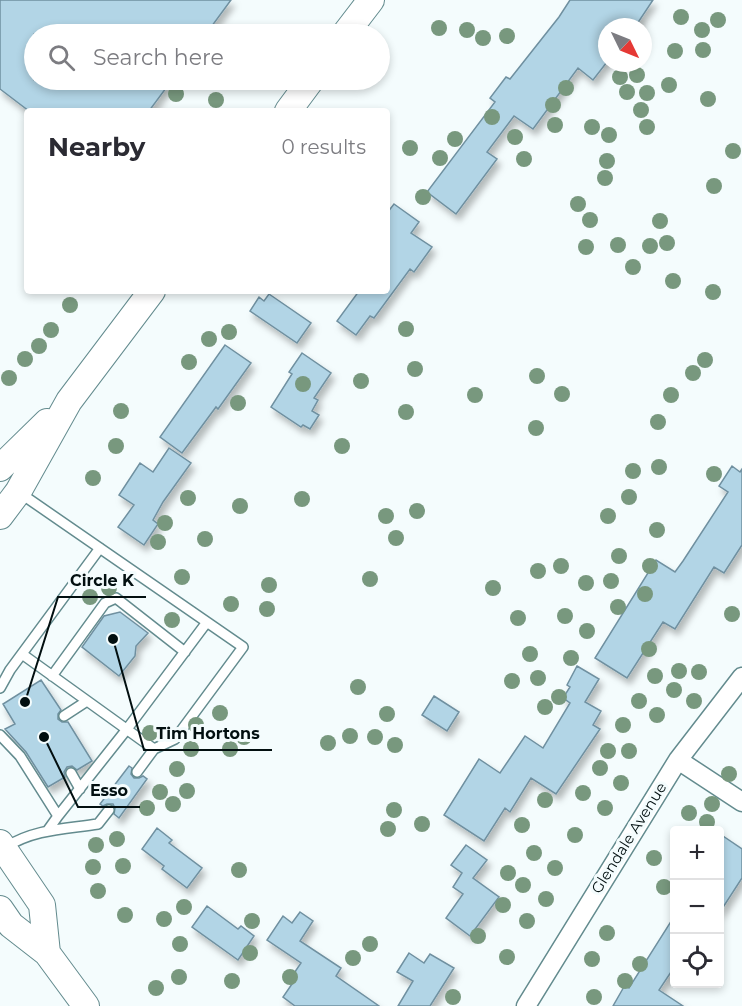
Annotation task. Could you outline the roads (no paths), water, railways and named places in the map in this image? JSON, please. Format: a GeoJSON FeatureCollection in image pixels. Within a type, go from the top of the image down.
{"type":"FeatureCollection","features":[{"type":"Feature","properties":{"kind":"main road"},"geometry":{"type":"LineString","coordinates":[[353,24],[371,0]]}},
{"type":"Feature","properties":{"kind":"main road"},"geometry":{"type":"LineString","coordinates":[[290,108],[304,90]]}},
{"type":"Feature","properties":{"kind":"main road"},"geometry":{"type":"LineString","coordinates":[[0,516],[18,492],[69,401],[150,294]]}},
{"type":"Feature","properties":{"kind":"main road"},"geometry":{"type":"LineString","coordinates":[[0,468],[69,401]]}},
{"type":"Feature","properties":{"kind":"main road"},"geometry":{"type":"LineString","coordinates":[[2,846],[42,905],[47,952]]}},
{"type":"Feature","properties":{"kind":"main road"},"geometry":{"type":"LineString","coordinates":[[0,909],[11,926],[47,952],[86,1006]]}},
{"type":"Feature","properties":{"kind":"street","name":"Glendale Avenue"},"geometry":{"type":"LineString","coordinates":[[526,1006],[678,760],[742,677]]}},
{"type":"Feature","properties":{"kind":"street"},"geometry":{"type":"LineString","coordinates":[[678,760],[742,802]]}},
{"type":"Feature","properties":{"kind":"lane"},"geometry":{"type":"LineString","coordinates":[[18,492],[243,647],[175,739],[154,749],[137,772]]}},
{"type":"Feature","properties":{"kind":"lane"},"geometry":{"type":"LineString","coordinates":[[0,688],[22,654],[100,548]]}},
{"type":"Feature","properties":{"kind":"lane"},"geometry":{"type":"LineString","coordinates":[[52,676],[105,603],[116,598],[185,652]]}},
{"type":"Feature","properties":{"kind":"lane"},"geometry":{"type":"LineString","coordinates":[[48,830],[207,622]]}},
{"type":"Feature","properties":{"kind":"lane"},"geometry":{"type":"LineString","coordinates":[[22,654],[154,749]]}},
{"type":"Feature","properties":{"kind":"lane"},"geometry":{"type":"LineString","coordinates":[[64,716],[87,701]]}},
{"type":"Feature","properties":{"kind":"lane"},"geometry":{"type":"LineString","coordinates":[[0,735],[14,746],[58,816]]}},
{"type":"Feature","properties":{"kind":"lane"},"geometry":{"type":"LineString","coordinates":[[71,773],[80,789]]}},
{"type":"Feature","properties":{"kind":"lane"},"geometry":{"type":"LineString","coordinates":[[2,846],[48,830],[98,824],[109,810]]}},
{"type":"Feature","properties":{"kind":"place","name":"Tim Hortons"},"geometry":{"type":"Point","coordinates":[113,639]}},
{"type":"Feature","properties":{"kind":"place","name":"Circle K"},"geometry":{"type":"Point","coordinates":[25,702]}},
{"type":"Feature","properties":{"kind":"place","name":"Esso"},"geometry":{"type":"Point","coordinates":[44,737]}}]}
